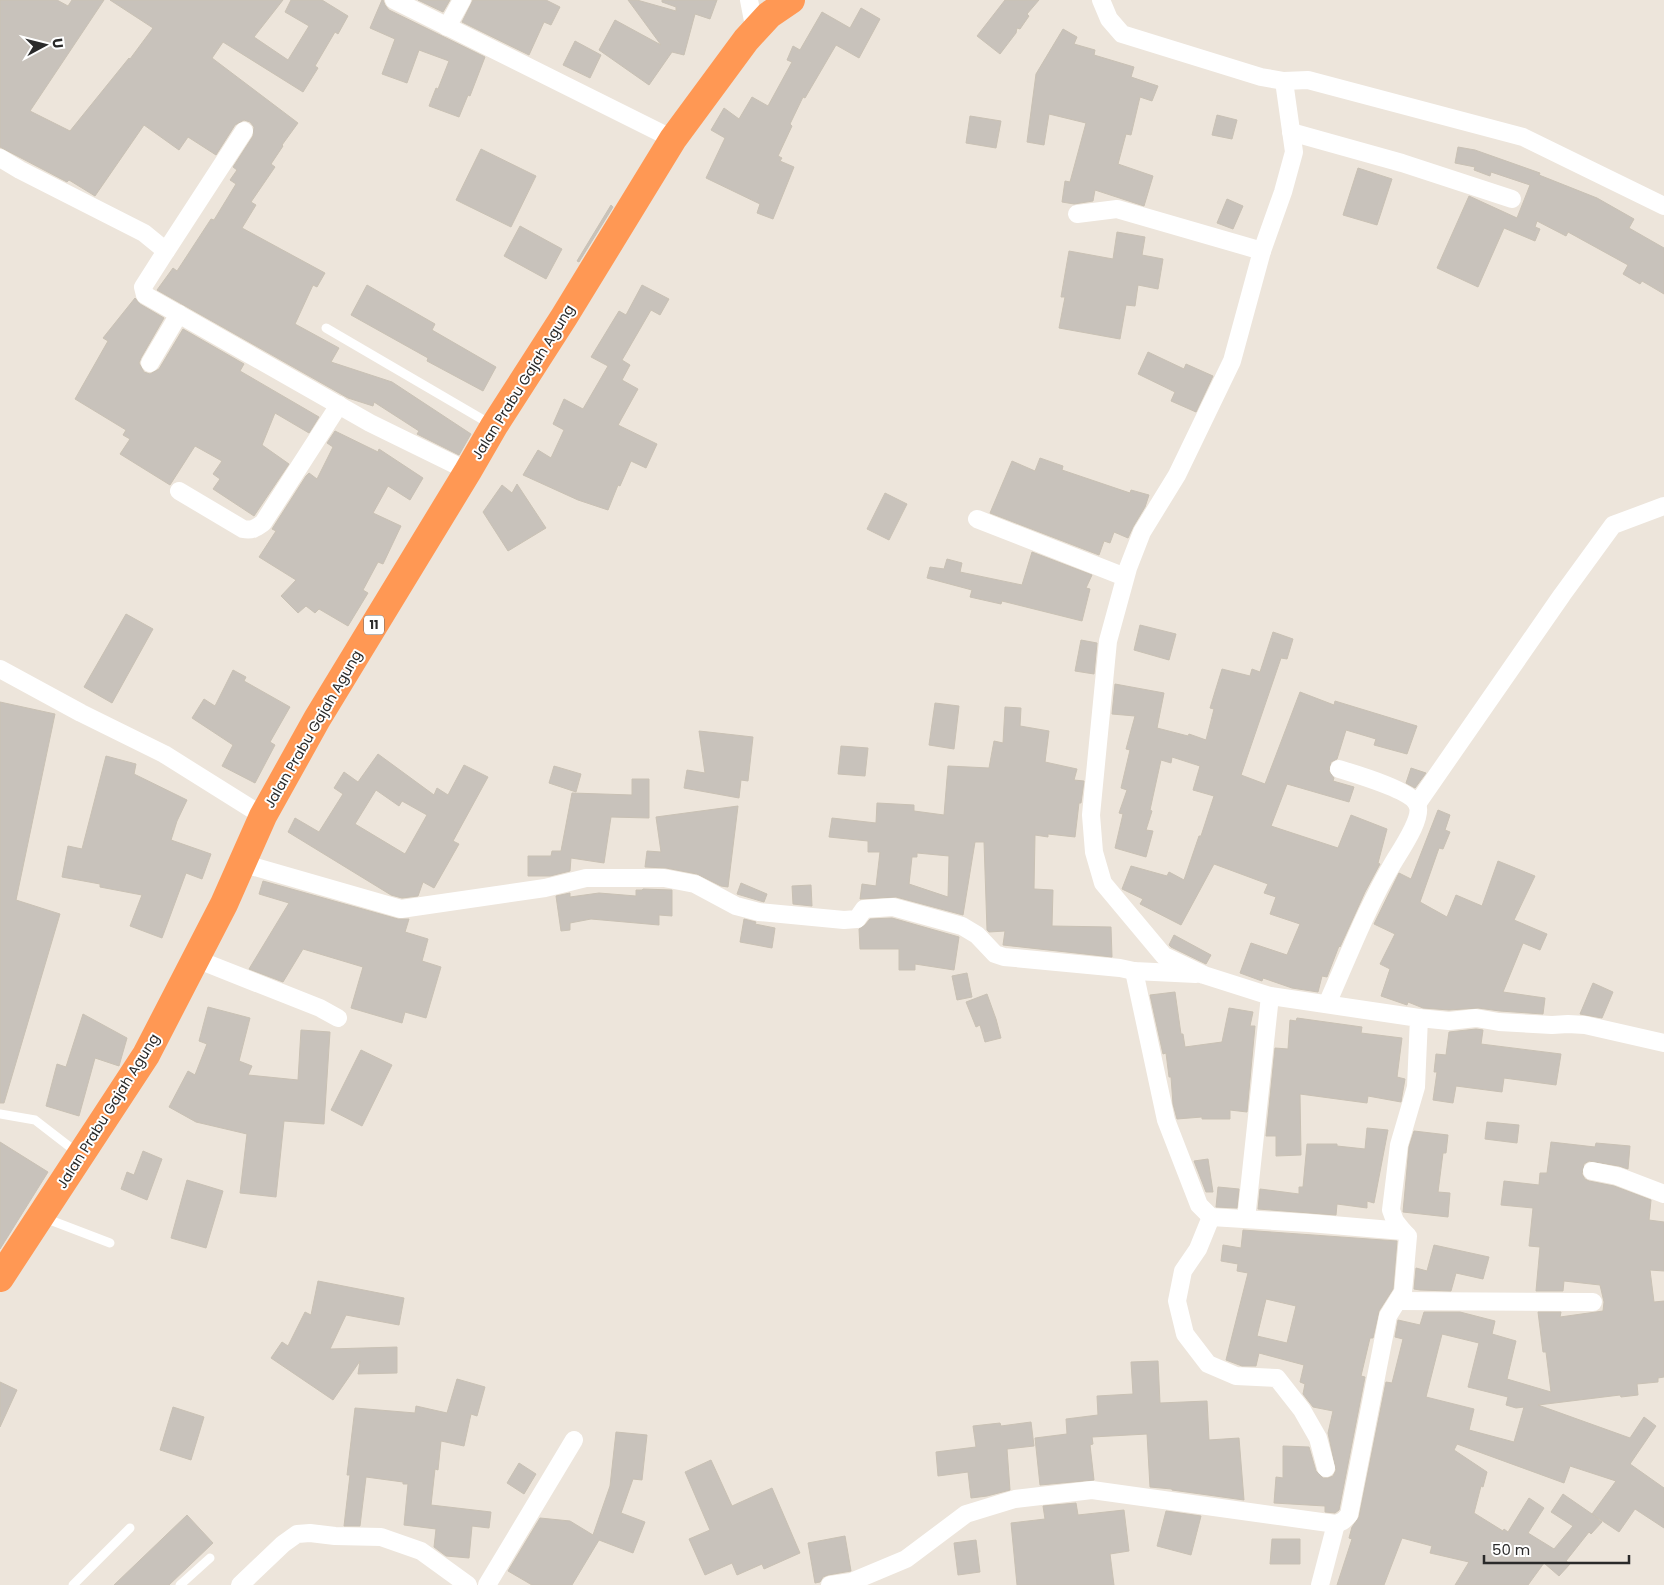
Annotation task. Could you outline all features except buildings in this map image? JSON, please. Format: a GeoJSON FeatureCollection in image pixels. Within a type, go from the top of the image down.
{"type":"FeatureCollection","features":[{"type":"Feature","properties":{"kind":"highway","name":"Jalan Prabu Gajah Agung"},"geometry":{"type":"LineString","coordinates":[[0,1278],[146,1055],[224,904],[264,816],[317,719],[494,426],[564,317],[673,139],[755,31],[770,15],[791,0]]}},
{"type":"Feature","properties":{"kind":"street"},"geometry":{"type":"LineString","coordinates":[[394,0],[673,139]]}},
{"type":"Feature","properties":{"kind":"street"},"geometry":{"type":"LineString","coordinates":[[448,27],[462,0]]}},
{"type":"Feature","properties":{"kind":"street"},"geometry":{"type":"LineString","coordinates":[[749,0],[755,31]]}},
{"type":"Feature","properties":{"kind":"street"},"geometry":{"type":"LineString","coordinates":[[1101,0],[1109,19],[1122,34],[1262,77],[1284,81],[1308,80],[1523,138],[1664,206]]}},
{"type":"Feature","properties":{"kind":"street"},"geometry":{"type":"LineString","coordinates":[[1284,81],[1294,152],[1283,192],[1262,251],[1232,361],[1177,474],[1142,532],[1125,577],[1108,641],[1091,815],[1094,852],[1103,883],[1164,956],[1204,975],[1270,996],[1448,1021],[1476,1018],[1499,1022],[1585,1026],[1664,1043]]}},
{"type":"Feature","properties":{"kind":"street"},"geometry":{"type":"LineString","coordinates":[[244,131],[145,282],[143,290],[145,295],[339,405],[407,442],[468,471]]}},
{"type":"Feature","properties":{"kind":"street"},"geometry":{"type":"LineString","coordinates":[[1291,132],[1402,163],[1512,199]]}},
{"type":"Feature","properties":{"kind":"street"},"geometry":{"type":"LineString","coordinates":[[0,158],[144,233],[166,251]]}},
{"type":"Feature","properties":{"kind":"street"},"geometry":{"type":"LineString","coordinates":[[1077,214],[1117,208],[1262,251]]}},
{"type":"Feature","properties":{"kind":"street"},"geometry":{"type":"LineString","coordinates":[[150,363],[179,314]]}},
{"type":"Feature","properties":{"kind":"street"},"geometry":{"type":"LineString","coordinates":[[180,491],[243,529],[255,528],[263,523],[339,405]]}},
{"type":"Feature","properties":{"kind":"street"},"geometry":{"type":"LineString","coordinates":[[1417,804],[1613,525],[1664,506]]}},
{"type":"Feature","properties":{"kind":"street"},"geometry":{"type":"LineString","coordinates":[[977,519],[1125,577]]}},
{"type":"Feature","properties":{"kind":"street"},"geometry":{"type":"LineString","coordinates":[[0,669],[164,754],[264,816]]}},
{"type":"Feature","properties":{"kind":"street"},"geometry":{"type":"LineString","coordinates":[[1327,1004],[1385,877],[1411,833],[1419,812],[1417,804],[1408,795],[1339,768]]}},
{"type":"Feature","properties":{"kind":"street"},"geometry":{"type":"LineString","coordinates":[[241,863],[400,909],[546,888],[586,878],[664,878],[695,884],[736,906],[759,912],[844,920],[857,919],[864,909],[893,907],[962,926],[977,935],[995,954],[1004,957],[1134,971],[1204,975]]}},
{"type":"Feature","properties":{"kind":"street"},"geometry":{"type":"LineString","coordinates":[[196,959],[320,1008],[338,1018]]}},
{"type":"Feature","properties":{"kind":"street"},"geometry":{"type":"LineString","coordinates":[[1134,971],[1166,1120],[1199,1205],[1212,1218],[1403,1231]]}},
{"type":"Feature","properties":{"kind":"street"},"geometry":{"type":"LineString","coordinates":[[1246,1219],[1270,996]]}},
{"type":"Feature","properties":{"kind":"street"},"geometry":{"type":"LineString","coordinates":[[830,1585],[851,1582],[906,1559],[966,1514],[1015,1499],[1092,1490],[1336,1524],[1344,1521],[1350,1515],[1388,1316],[1403,1292],[1408,1236],[1395,1221],[1391,1210],[1399,1144],[1416,1087],[1419,1018]]}},
{"type":"Feature","properties":{"kind":"street"},"geometry":{"type":"LineString","coordinates":[[1592,1171],[1617,1176],[1664,1194]]}},
{"type":"Feature","properties":{"kind":"street"},"geometry":{"type":"LineString","coordinates":[[1212,1218],[1198,1249],[1183,1271],[1177,1301],[1185,1334],[1208,1364],[1236,1376],[1277,1378],[1302,1410],[1318,1438],[1326,1468]]}},
{"type":"Feature","properties":{"kind":"street"},"geometry":{"type":"LineString","coordinates":[[1398,1300],[1593,1302]]}},
{"type":"Feature","properties":{"kind":"street"},"geometry":{"type":"LineString","coordinates":[[487,1585],[574,1440]]}},
{"type":"Feature","properties":{"kind":"street"},"geometry":{"type":"LineString","coordinates":[[1320,1585],[1336,1524]]}},
{"type":"Feature","properties":{"kind":"street"},"geometry":{"type":"LineString","coordinates":[[240,1585],[283,1544],[297,1534],[310,1533],[335,1536],[381,1537],[421,1551],[468,1585]]}},
{"type":"Feature","properties":{"kind":"lane"},"geometry":{"type":"LineString","coordinates":[[326,328],[494,426]]}},
{"type":"Feature","properties":{"kind":"lane"},"geometry":{"type":"LineString","coordinates":[[0,1114],[35,1120],[81,1156]]}},
{"type":"Feature","properties":{"kind":"lane"},"geometry":{"type":"LineString","coordinates":[[40,1217],[110,1243]]}},
{"type":"Feature","properties":{"kind":"lane"},"geometry":{"type":"LineString","coordinates":[[73,1585],[130,1528]]}},
{"type":"Feature","properties":{"kind":"lane"},"geometry":{"type":"LineString","coordinates":[[180,1585],[210,1558]]}}]}
